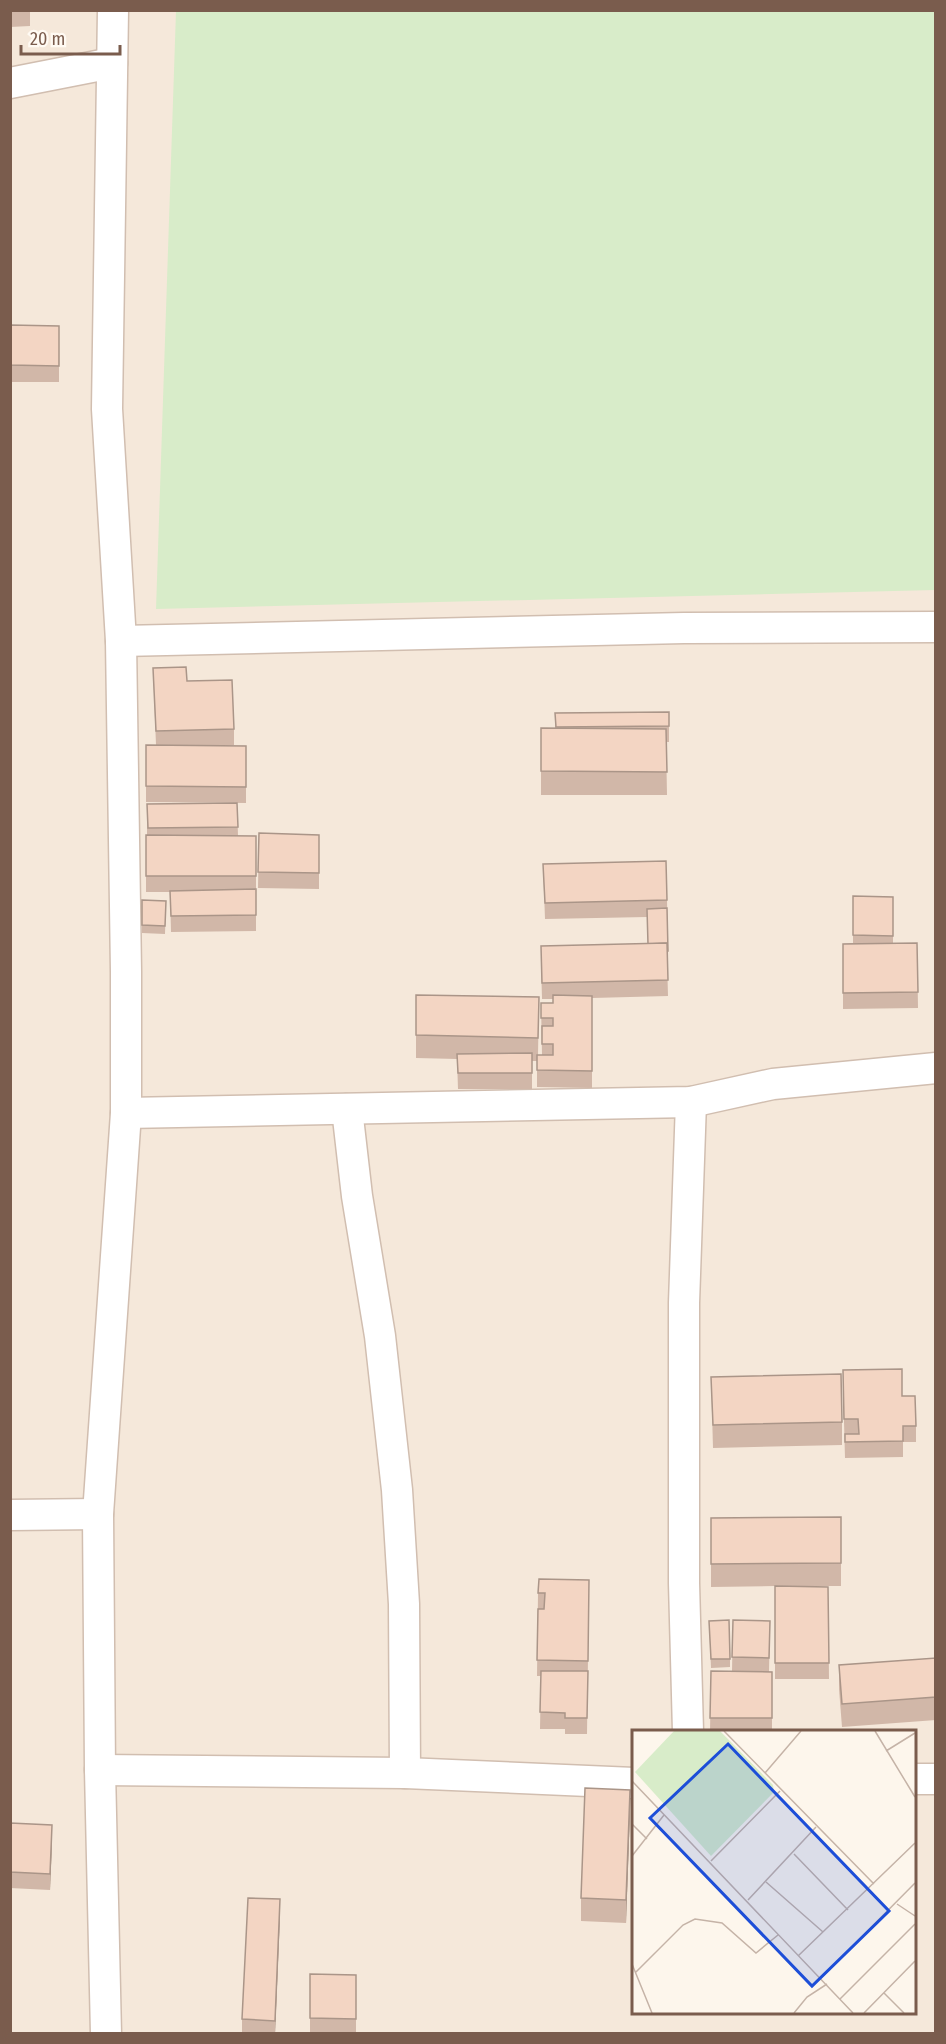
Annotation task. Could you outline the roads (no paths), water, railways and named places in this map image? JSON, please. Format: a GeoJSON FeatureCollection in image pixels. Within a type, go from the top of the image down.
{"type":"FeatureCollection","features":[{"type":"Feature","properties":{"kind":"street"},"geometry":{"type":"LineString","coordinates":[[106,2034],[100,1770],[98,1514],[126,1113],[121,641],[107,410],[113,10]]}},
{"type":"Feature","properties":{"kind":"street"},"geometry":{"type":"LineString","coordinates":[[10,83],[112,63]]}},
{"type":"Feature","properties":{"kind":"street"},"geometry":{"type":"LineString","coordinates":[[121,641],[684,628],[936,627]]}},
{"type":"Feature","properties":{"kind":"street"},"geometry":{"type":"LineString","coordinates":[[126,1113],[691,1102],[773,1084],[936,1068]]}},
{"type":"Feature","properties":{"kind":"street"},"geometry":{"type":"LineString","coordinates":[[688,1730],[684,1583],[684,1303],[691,1102]]}},
{"type":"Feature","properties":{"kind":"street"},"geometry":{"type":"LineString","coordinates":[[347,1109],[357,1196],[380,1336],[397,1490],[404,1604],[405,1773]]}},
{"type":"Feature","properties":{"kind":"street"},"geometry":{"type":"LineString","coordinates":[[10,1515],[98,1514]]}},
{"type":"Feature","properties":{"kind":"street"},"geometry":{"type":"LineString","coordinates":[[100,1770],[405,1773],[632,1783]]}},
{"type":"Feature","properties":{"kind":"street"},"geometry":{"type":"LineString","coordinates":[[916,1779],[936,1779]]}}]}
